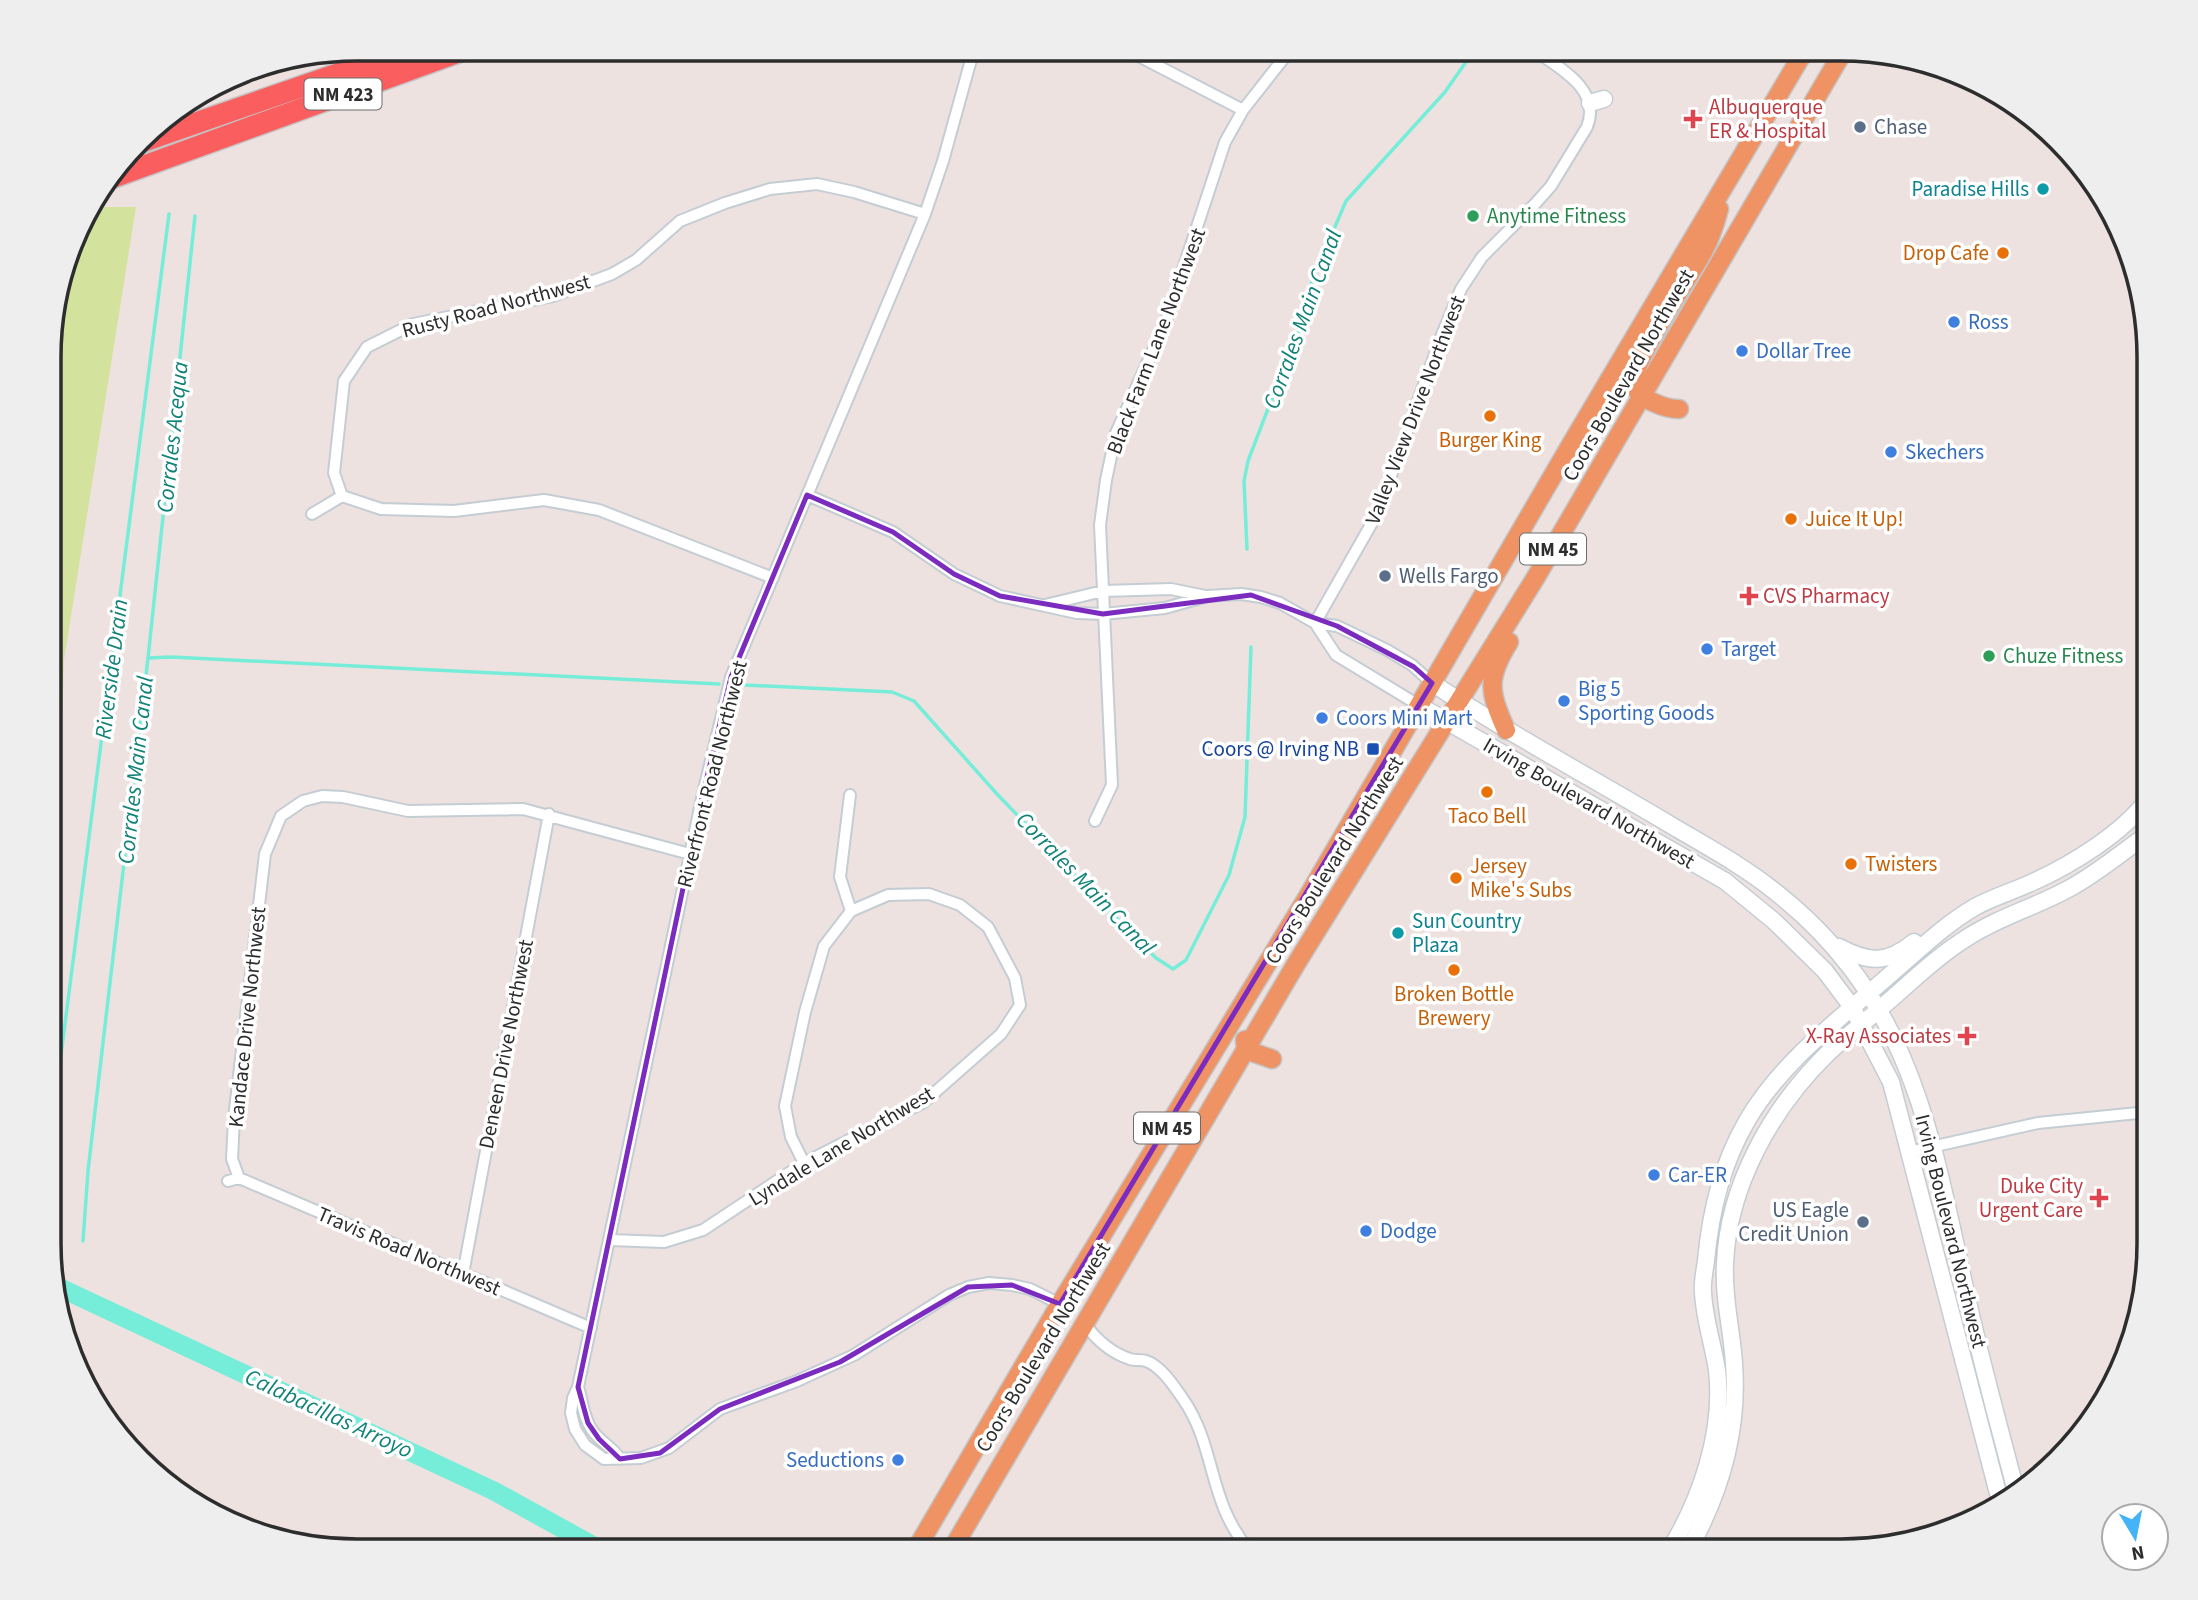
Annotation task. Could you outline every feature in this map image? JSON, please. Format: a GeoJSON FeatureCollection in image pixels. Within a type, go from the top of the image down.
{"type":"FeatureCollection","features":[{"type":"Feature","properties":{"kind":"highway","name":"NM 423"},"geometry":{"type":"LineString","coordinates":[[163,134],[375,61]]}},
{"type":"Feature","properties":{"kind":"highway","name":"NM 423"},"geometry":{"type":"LineString","coordinates":[[126,173],[434,61]]}},
{"type":"Feature","properties":{"kind":"main road","name":"Coors Boulevard Northwest"},"geometry":{"type":"LineString","coordinates":[[922,1539],[1060,1304],[1282,939],[1798,61]]}},
{"type":"Feature","properties":{"kind":"main road","name":"Coors Boulevard Northwest"},"geometry":{"type":"LineString","coordinates":[[957,1539],[1296,964],[1536,577],[1838,61]]}},
{"type":"Feature","properties":{"kind":"main road"},"geometry":{"type":"LineString","coordinates":[[1679,409],[1669,409],[1642,396],[1635,388],[1636,371],[1709,240],[1719,209],[1721,192]]}},
{"type":"Feature","properties":{"kind":"main road"},"geometry":{"type":"LineString","coordinates":[[1506,730],[1492,699],[1492,682],[1502,654],[1537,597],[1536,577]]}},
{"type":"Feature","properties":{"kind":"main road"},"geometry":{"type":"LineString","coordinates":[[1272,1059],[1245,1050],[1245,1038],[1275,979],[1282,939]]}},
{"type":"Feature","properties":{"kind":"main road"},"geometry":{"type":"LineString","coordinates":[[1084,1323],[1083,1310],[1091,1294],[1161,1171],[1157,1145]]}},
{"type":"Feature","properties":{"kind":"main road"},"geometry":{"type":"LineString","coordinates":[[957,1539],[975,1496],[1068,1335],[1069,1322],[1060,1304]]}},
{"type":"Feature","properties":{"kind":"street","name":"Riverfront Road Northwest"},"geometry":{"type":"LineString","coordinates":[[620,1458],[604,1460],[590,1451],[575,1429],[571,1405],[578,1387],[690,854],[732,677],[925,214],[971,61]]}},
{"type":"Feature","properties":{"kind":"street"},"geometry":{"type":"LineString","coordinates":[[1148,61],[1243,110]]}},
{"type":"Feature","properties":{"kind":"street","name":"Black Farm Lane Northwest"},"geometry":{"type":"LineString","coordinates":[[1095,821],[1112,785],[1100,525],[1116,433],[1166,321],[1225,142],[1243,110],[1282,61]]}},
{"type":"Feature","properties":{"kind":"street","name":"Valley View Drive Northwest"},"geometry":{"type":"LineString","coordinates":[[1315,622],[1377,514],[1461,289],[1490,248],[1551,186],[1590,120],[1597,101],[1549,61]]}},
{"type":"Feature","properties":{"kind":"street","name":"Rusty Road Northwest"},"geometry":{"type":"LineString","coordinates":[[342,496],[334,473],[344,381],[366,347],[390,335],[413,324],[553,296],[612,274],[636,260],[680,221],[770,189],[817,184],[854,192],[925,214]]}},
{"type":"Feature","properties":{"kind":"street"},"geometry":{"type":"LineString","coordinates":[[807,495],[893,533],[972,584],[1000,596],[1077,613],[1103,614],[1166,608],[1208,596],[1241,594],[1280,603],[1315,622]]}},
{"type":"Feature","properties":{"kind":"street"},"geometry":{"type":"LineString","coordinates":[[312,514],[342,496],[381,509],[454,511],[544,500],[599,510],[773,578]]}},
{"type":"Feature","properties":{"kind":"street"},"geometry":{"type":"LineString","coordinates":[[1043,605],[1103,591],[1171,589],[1208,596]]}},
{"type":"Feature","properties":{"kind":"street","name":"Irving Boulevard Northwest"},"geometry":{"type":"LineString","coordinates":[[1315,622],[1337,626],[1387,650],[1412,665],[1432,683],[1506,730],[1747,871],[1788,902],[1831,943],[1870,993],[1910,1074],[1931,1146],[2014,1483]]}},
{"type":"Feature","properties":{"kind":"street","name":"Irving Boulevard Northwest"},"geometry":{"type":"LineString","coordinates":[[1315,622],[1336,655],[1725,881],[1774,921],[1816,961],[1852,1007],[1891,1082],[1998,1493]]}},
{"type":"Feature","properties":{"kind":"street"},"geometry":{"type":"LineString","coordinates":[[804,1163],[791,1137],[785,1106],[805,1012],[824,946],[851,911],[839,877],[850,795]]}},
{"type":"Feature","properties":{"kind":"street","name":"Kandace Drive Northwest"},"geometry":{"type":"LineString","coordinates":[[234,1180],[234,1118],[265,854],[281,816],[303,801],[322,796],[343,796],[408,811],[523,809],[690,854]]}},
{"type":"Feature","properties":{"kind":"street"},"geometry":{"type":"LineString","coordinates":[[1676,1539],[1701,1486],[1717,1420],[1717,1372],[1703,1291],[1709,1225],[1723,1173],[1747,1121],[1769,1089],[1794,1060],[1958,917],[2075,860],[2122,825],[2137,810]]}},
{"type":"Feature","properties":{"kind":"street","name":"Deneen Drive Northwest"},"geometry":{"type":"LineString","coordinates":[[463,1274],[549,814]]}},
{"type":"Feature","properties":{"kind":"street"},"geometry":{"type":"LineString","coordinates":[[1695,1539],[1717,1490],[1728,1450],[1734,1405],[1734,1363],[1724,1280],[1726,1241],[1735,1204],[1767,1128],[1826,1055],[1926,968],[1963,940],[1998,919],[2070,889],[2137,843]]}},
{"type":"Feature","properties":{"kind":"street","name":"Lyndale Lane Northwest"},"geometry":{"type":"LineString","coordinates":[[610,1240],[664,1242],[703,1230],[804,1163],[924,1102],[1001,1034],[1020,1005],[1015,978],[988,927],[960,905],[929,894],[888,895],[851,911]]}},
{"type":"Feature","properties":{"kind":"street"},"geometry":{"type":"LineString","coordinates":[[1831,943],[1863,958],[1891,957],[1904,951],[1966,903],[1978,898],[1997,897]]}},
{"type":"Feature","properties":{"kind":"street"},"geometry":{"type":"LineString","coordinates":[[1909,1152],[2038,1123],[2137,1113]]}},
{"type":"Feature","properties":{"kind":"street","name":"Travis Road Northwest"},"geometry":{"type":"LineString","coordinates":[[234,1180],[591,1328]]}},
{"type":"Feature","properties":{"kind":"street"},"geometry":{"type":"LineString","coordinates":[[578,1387],[584,1415],[593,1432],[620,1458],[640,1458],[660,1453],[720,1409],[782,1387],[840,1362],[885,1337],[949,1295],[968,1287],[989,1283],[1012,1284],[1030,1289],[1060,1304]]}},
{"type":"Feature","properties":{"kind":"street"},"geometry":{"type":"LineString","coordinates":[[1084,1323],[1106,1346],[1128,1359],[1144,1360],[1169,1380],[1192,1413],[1222,1507],[1241,1539]]}},
{"type":"Feature","properties":{"kind":"highlighted area"},"geometry":{"type":"Polygon","coordinates":[[[807,495],[893,532],[954,574],[1000,596],[1103,614],[1251,595],[1337,626],[1414,667],[1432,683],[1420,706],[1060,1304],[1012,1285],[968,1287],[840,1362],[720,1409],[660,1453],[620,1459],[599,1439],[588,1423],[578,1387],[702,798],[731,677],[807,495]]]}},
{"type":"Feature","properties":{"kind":"green space"},"geometry":{"type":"Polygon","coordinates":[[[102,207],[136,207],[64,660],[61,730],[61,357],[64,318],[77,262],[102,207]]]}},
{"type":"Feature","properties":{"kind":"waterway","name":"Corrales Main Canal"},"geometry":{"type":"LineString","coordinates":[[1247,549],[1244,481],[1248,461],[1271,401],[1290,362],[1313,278],[1346,201],[1445,92],[1467,61]]}},
{"type":"Feature","properties":{"kind":"waterway","name":"Riverside Drain"},"geometry":{"type":"LineString","coordinates":[[61,1055],[169,214]]}},
{"type":"Feature","properties":{"kind":"waterway","name":"Corrales Main Canal"},"geometry":{"type":"LineString","coordinates":[[83,1241],[88,1171],[148,658],[195,216]]}},
{"type":"Feature","properties":{"kind":"waterway","name":"Corrales Main Canal"},"geometry":{"type":"LineString","coordinates":[[744,685],[892,692],[914,701],[997,794],[1128,930],[1156,958],[1173,969],[1186,960],[1229,875],[1245,817],[1251,647]]}},
{"type":"Feature","properties":{"kind":"waterway","name":"Corrales Main Canal"},"geometry":{"type":"LineString","coordinates":[[148,658],[719,684]]}},
{"type":"Feature","properties":{"kind":"waterway","name":"Calabacillas Arroyo"},"geometry":{"type":"LineString","coordinates":[[65,1290],[494,1491],[581,1539]]}},
{"type":"Feature","properties":{"kind":"place","name":"Albuquerque ER & Hospital"},"geometry":{"type":"Point","coordinates":[1693,119]}},
{"type":"Feature","properties":{"kind":"place","name":"Chase"},"geometry":{"type":"Point","coordinates":[1860,127]}},
{"type":"Feature","properties":{"kind":"place","name":"Paradise Hills"},"geometry":{"type":"Point","coordinates":[2043,189]}},
{"type":"Feature","properties":{"kind":"place","name":"Anytime Fitness"},"geometry":{"type":"Point","coordinates":[1473,216]}},
{"type":"Feature","properties":{"kind":"place","name":"Drop Cafe"},"geometry":{"type":"Point","coordinates":[2003,253]}},
{"type":"Feature","properties":{"kind":"place","name":"Ross"},"geometry":{"type":"Point","coordinates":[1954,322]}},
{"type":"Feature","properties":{"kind":"place","name":"Dollar Tree"},"geometry":{"type":"Point","coordinates":[1742,351]}},
{"type":"Feature","properties":{"kind":"place","name":"Burger King"},"geometry":{"type":"Point","coordinates":[1490,416]}},
{"type":"Feature","properties":{"kind":"place","name":"Skechers"},"geometry":{"type":"Point","coordinates":[1891,452]}},
{"type":"Feature","properties":{"kind":"place","name":"Juice It Up!"},"geometry":{"type":"Point","coordinates":[1791,519]}},
{"type":"Feature","properties":{"kind":"place","name":"Wells Fargo"},"geometry":{"type":"Point","coordinates":[1385,576]}},
{"type":"Feature","properties":{"kind":"place","name":"CVS Pharmacy"},"geometry":{"type":"Point","coordinates":[1749,596]}},
{"type":"Feature","properties":{"kind":"place","name":"Target"},"geometry":{"type":"Point","coordinates":[1707,649]}},
{"type":"Feature","properties":{"kind":"place","name":"Chuze Fitness"},"geometry":{"type":"Point","coordinates":[1989,656]}},
{"type":"Feature","properties":{"kind":"place","name":"Big 5 Sporting Goods"},"geometry":{"type":"Point","coordinates":[1564,701]}},
{"type":"Feature","properties":{"kind":"place","name":"Coors Mini Mart"},"geometry":{"type":"Point","coordinates":[1322,718]}},
{"type":"Feature","properties":{"kind":"place","name":"Coors @ Irving NB"},"geometry":{"type":"Point","coordinates":[1373,749]}},
{"type":"Feature","properties":{"kind":"place","name":"Taco Bell"},"geometry":{"type":"Point","coordinates":[1487,792]}},
{"type":"Feature","properties":{"kind":"place","name":"Twisters"},"geometry":{"type":"Point","coordinates":[1851,864]}},
{"type":"Feature","properties":{"kind":"place","name":"Jersey Mike's Subs"},"geometry":{"type":"Point","coordinates":[1456,878]}},
{"type":"Feature","properties":{"kind":"place","name":"Sun Country Plaza"},"geometry":{"type":"Point","coordinates":[1398,933]}},
{"type":"Feature","properties":{"kind":"place","name":"Broken Bottle Brewery"},"geometry":{"type":"Point","coordinates":[1454,970]}},
{"type":"Feature","properties":{"kind":"place","name":"X-Ray Associates"},"geometry":{"type":"Point","coordinates":[1967,1036]}},
{"type":"Feature","properties":{"kind":"place","name":"Car-ER"},"geometry":{"type":"Point","coordinates":[1654,1175]}},
{"type":"Feature","properties":{"kind":"place","name":"Duke City Urgent Care"},"geometry":{"type":"Point","coordinates":[2099,1198]}},
{"type":"Feature","properties":{"kind":"place","name":"US Eagle Credit Union"},"geometry":{"type":"Point","coordinates":[1863,1222]}},
{"type":"Feature","properties":{"kind":"place","name":"Dodge"},"geometry":{"type":"Point","coordinates":[1366,1231]}},
{"type":"Feature","properties":{"kind":"place","name":"Seductions"},"geometry":{"type":"Point","coordinates":[898,1460]}},
{"type":"Feature","properties":{"kind":"water label","name":"Corrales Acequa"},"geometry":{"type":"Point","coordinates":[172,437]}}]}
